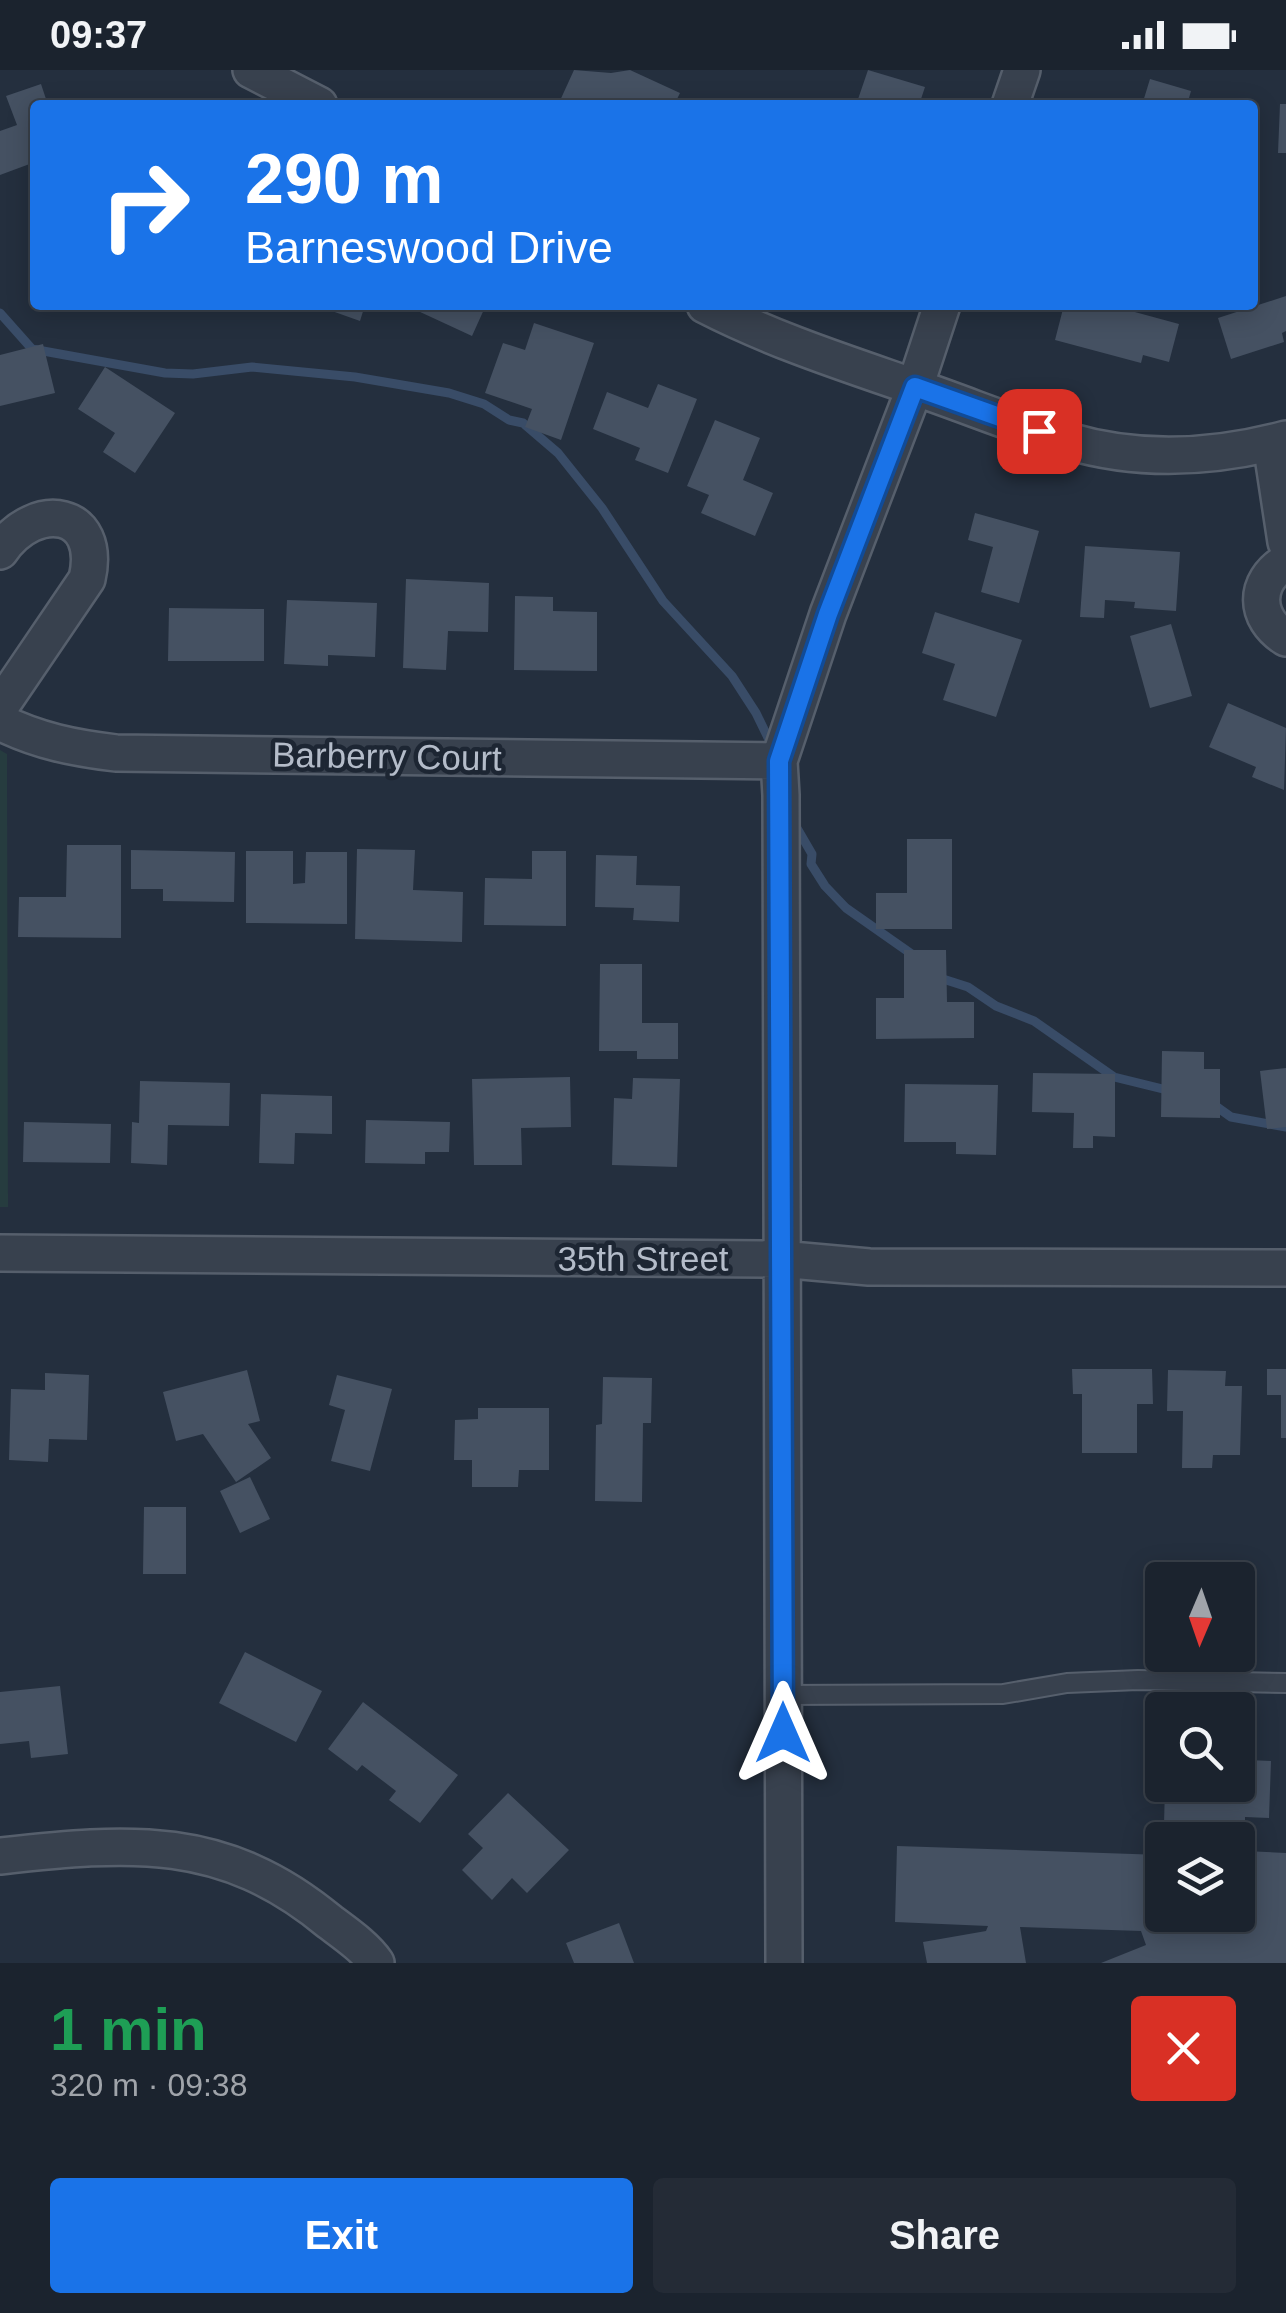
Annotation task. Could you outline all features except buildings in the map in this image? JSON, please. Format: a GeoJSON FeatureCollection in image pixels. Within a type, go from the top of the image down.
{"type":"FeatureCollection","features":[{"type":"Feature","properties":{"kind":"street"},"geometry":{"type":"LineString","coordinates":[[252,70],[309,100]]}},
{"type":"Feature","properties":{"kind":"street"},"geometry":{"type":"LineString","coordinates":[[1012,100],[1022,70]]}},
{"type":"Feature","properties":{"kind":"street"},"geometry":{"type":"LineString","coordinates":[[716,310],[810,352],[1070,442],[1178,456],[1215,454],[1278,441],[1286,542]]}},
{"type":"Feature","properties":{"kind":"street"},"geometry":{"type":"LineString","coordinates":[[784,1963],[779,761],[828,614],[940,310]]}},
{"type":"Feature","properties":{"kind":"street"},"geometry":{"type":"LineString","coordinates":[[0,550],[13,532],[31,520],[53,517],[72,524],[87,538],[91,560],[86,579],[0,706]]}},
{"type":"Feature","properties":{"kind":"street"},"geometry":{"type":"LineString","coordinates":[[1286,562],[1273,570],[1262,587],[1261,607],[1270,626],[1286,638]]}},
{"type":"Feature","properties":{"kind":"street","name":"Barberry Court"},"geometry":{"type":"LineString","coordinates":[[0,722],[27,735],[73,748],[116,753],[779,761]]}},
{"type":"Feature","properties":{"kind":"street","name":"35th Street"},"geometry":{"type":"LineString","coordinates":[[0,1253],[780,1259],[869,1266],[1286,1268]]}},
{"type":"Feature","properties":{"kind":"street"},"geometry":{"type":"LineString","coordinates":[[0,1856],[105,1844],[208,1856],[272,1882],[317,1910],[376,1963]]}},
{"type":"Feature","properties":{"kind":"lane"},"geometry":{"type":"LineString","coordinates":[[783,1695],[1004,1694],[1067,1683],[1138,1680],[1286,1683]]}},
{"type":"Feature","properties":{"kind":"green space"},"geometry":{"type":"Polygon","coordinates":[[[0,750],[7,754],[8,1207],[0,1207],[0,750]]]}},
{"type":"Feature","properties":{"kind":"waterway"},"geometry":{"type":"LineString","coordinates":[[0,313],[32,349],[165,373],[252,367],[355,377],[449,393],[523,423],[558,453],[602,508],[663,601],[732,676],[773,748]]}},
{"type":"Feature","properties":{"kind":"waterway"},"geometry":{"type":"LineString","coordinates":[[794,823],[825,886],[846,908],[913,955]]}},
{"type":"Feature","properties":{"kind":"waterway"},"geometry":{"type":"LineString","coordinates":[[938,974],[968,987],[996,1006],[1034,1021],[1114,1077],[1171,1091]]}},
{"type":"Feature","properties":{"kind":"waterway"},"geometry":{"type":"LineString","coordinates":[[1210,1102],[1231,1117],[1286,1127]]}},
{"type":"Feature","properties":{"kind":"route"},"geometry":{"type":"LineString","coordinates":[[783,1733],[779,761],[828,614],[915,387],[1039,431]]}}]}
